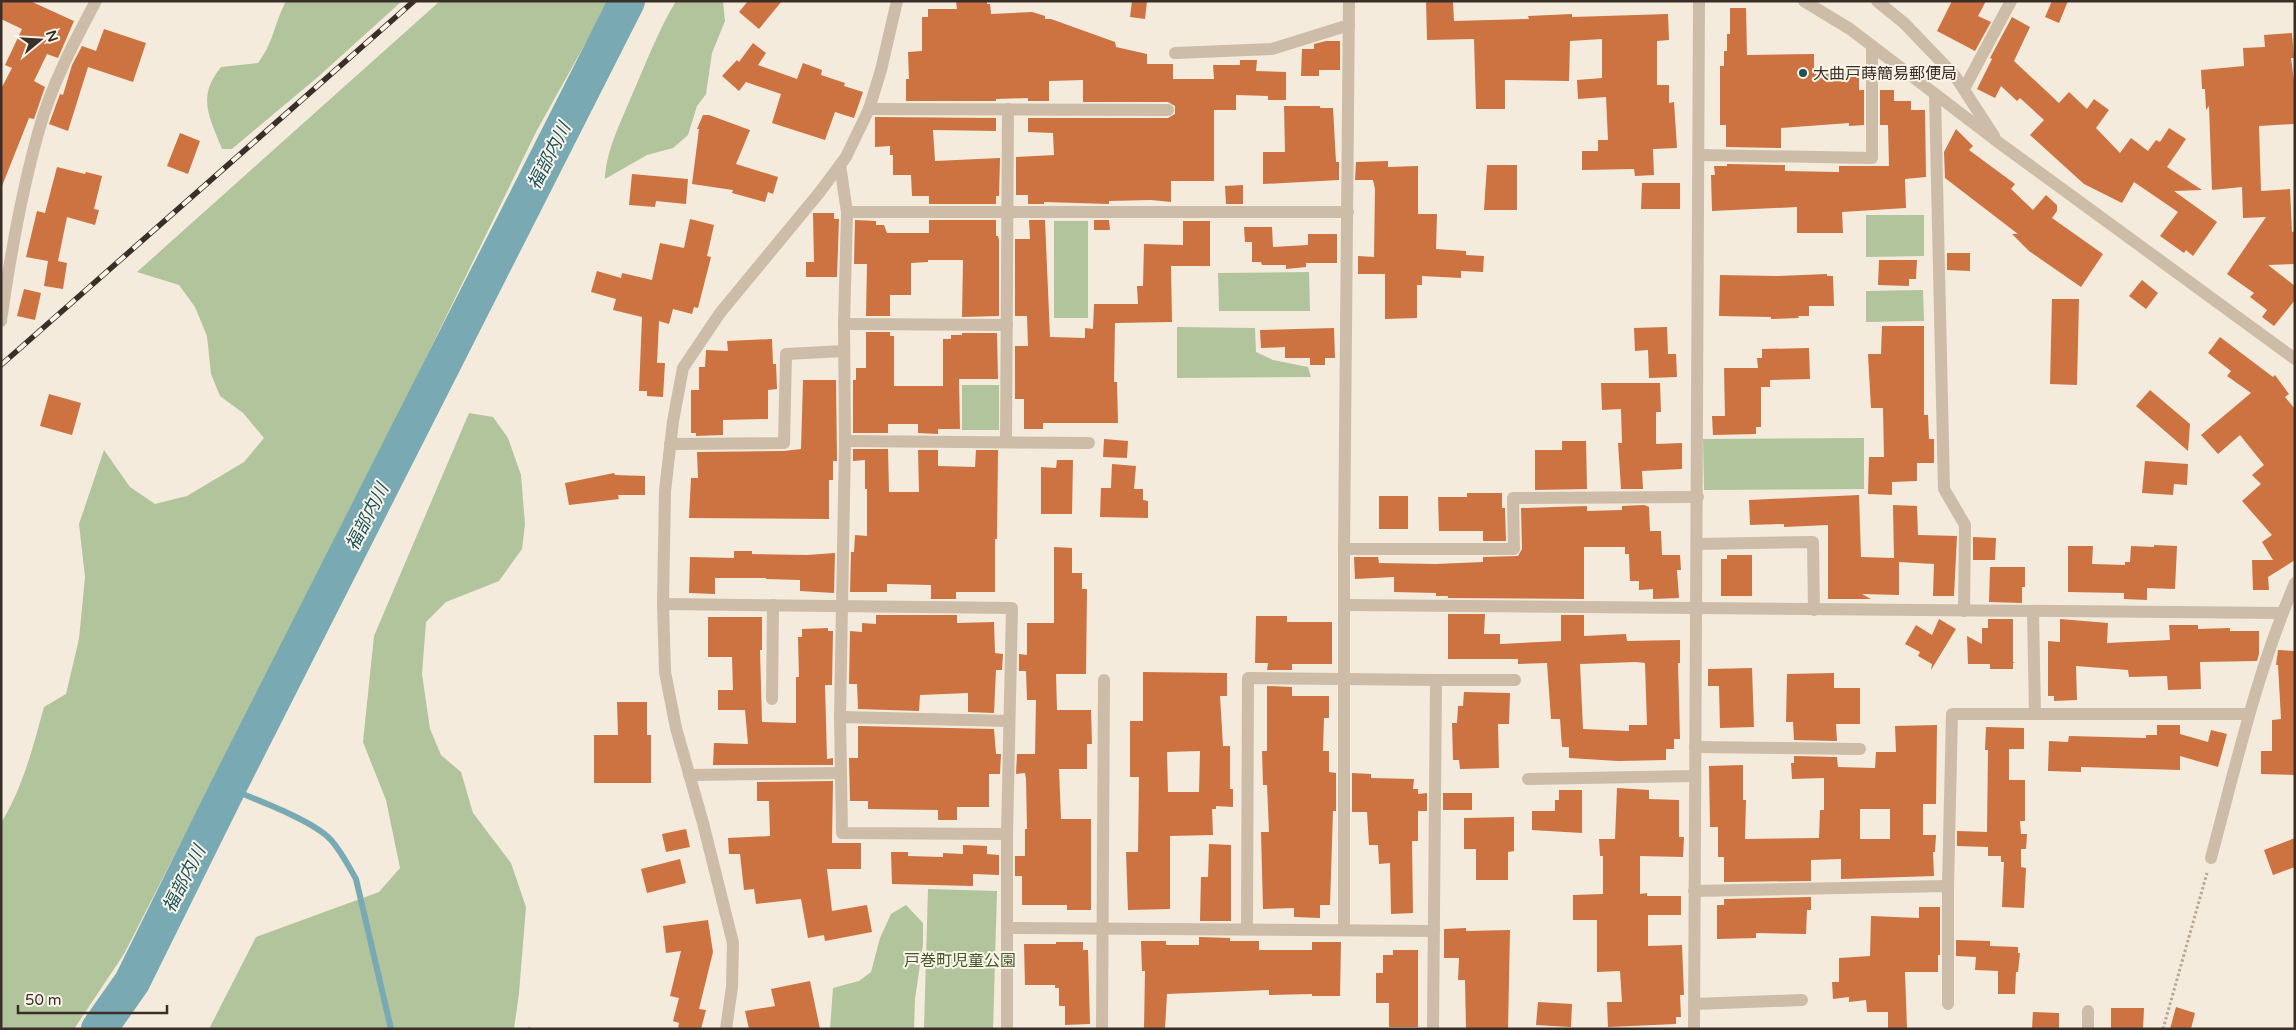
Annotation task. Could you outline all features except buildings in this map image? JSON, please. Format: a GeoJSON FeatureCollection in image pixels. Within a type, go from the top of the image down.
{"type":"FeatureCollection","features":[{"type":"Feature","properties":{"kind":"street"},"geometry":{"type":"LineString","coordinates":[[1,321],[12,243],[39,129],[54,89],[96,1]]}},
{"type":"Feature","properties":{"kind":"street"},"geometry":{"type":"LineString","coordinates":[[726,1029],[732,987],[733,943],[676,728],[665,672],[663,604],[665,491],[670,444],[683,368],[720,313],[840,165],[869,109],[881,70],[897,1]]}},
{"type":"Feature","properties":{"kind":"street"},"geometry":{"type":"LineString","coordinates":[[1344,930],[1344,549],[1349,1]]}},
{"type":"Feature","properties":{"kind":"street"},"geometry":{"type":"LineString","coordinates":[[1694,1029],[1699,1]]}},
{"type":"Feature","properties":{"kind":"street"},"geometry":{"type":"LineString","coordinates":[[1804,1],[1850,29],[1998,142],[2295,359]]}},
{"type":"Feature","properties":{"kind":"street"},"geometry":{"type":"LineString","coordinates":[[1877,1],[1904,23],[1955,76],[1998,142]]}},
{"type":"Feature","properties":{"kind":"street"},"geometry":{"type":"LineString","coordinates":[[1964,89],[2011,1]]}},
{"type":"Feature","properties":{"kind":"street"},"geometry":{"type":"LineString","coordinates":[[1175,53],[1272,49],[1349,25]]}},
{"type":"Feature","properties":{"kind":"street"},"geometry":{"type":"LineString","coordinates":[[1698,155],[1872,158],[1872,46]]}},
{"type":"Feature","properties":{"kind":"street"},"geometry":{"type":"LineString","coordinates":[[1935,94],[1944,489],[1965,525],[1964,611]]}},
{"type":"Feature","properties":{"kind":"street"},"geometry":{"type":"LineString","coordinates":[[869,109],[1168,110]]}},
{"type":"Feature","properties":{"kind":"street"},"geometry":{"type":"LineString","coordinates":[[1006,442],[1008,109]]}},
{"type":"Feature","properties":{"kind":"street"},"geometry":{"type":"LineString","coordinates":[[840,165],[847,212],[840,716],[842,833],[1008,834]]}},
{"type":"Feature","properties":{"kind":"street"},"geometry":{"type":"LineString","coordinates":[[847,212],[1348,212]]}},
{"type":"Feature","properties":{"kind":"street"},"geometry":{"type":"LineString","coordinates":[[844,324],[1007,325]]}},
{"type":"Feature","properties":{"kind":"street"},"geometry":{"type":"LineString","coordinates":[[670,444],[784,443],[786,354],[844,351]]}},
{"type":"Feature","properties":{"kind":"street"},"geometry":{"type":"LineString","coordinates":[[845,441],[1089,443]]}},
{"type":"Feature","properties":{"kind":"street"},"geometry":{"type":"LineString","coordinates":[[1344,549],[1514,549],[1514,498],[1698,496]]}},
{"type":"Feature","properties":{"kind":"street"},"geometry":{"type":"LineString","coordinates":[[1697,544],[1813,542],[1814,610]]}},
{"type":"Feature","properties":{"kind":"street"},"geometry":{"type":"LineString","coordinates":[[2211,858],[2249,714],[2282,613],[2295,583]]}},
{"type":"Feature","properties":{"kind":"street"},"geometry":{"type":"LineString","coordinates":[[663,604],[1012,608],[1007,1029]]}},
{"type":"Feature","properties":{"kind":"street"},"geometry":{"type":"LineString","coordinates":[[772,699],[773,605]]}},
{"type":"Feature","properties":{"kind":"street"},"geometry":{"type":"LineString","coordinates":[[1344,605],[2282,613]]}},
{"type":"Feature","properties":{"kind":"street"},"geometry":{"type":"LineString","coordinates":[[2033,611],[2035,714]]}},
{"type":"Feature","properties":{"kind":"street"},"geometry":{"type":"LineString","coordinates":[[1247,929],[1248,678],[1515,680]]}},
{"type":"Feature","properties":{"kind":"street"},"geometry":{"type":"LineString","coordinates":[[1102,1029],[1104,680]]}},
{"type":"Feature","properties":{"kind":"street"},"geometry":{"type":"LineString","coordinates":[[1433,1029],[1436,680]]}},
{"type":"Feature","properties":{"kind":"street"},"geometry":{"type":"LineString","coordinates":[[1948,1004],[1948,886],[1952,714],[2249,714]]}},
{"type":"Feature","properties":{"kind":"street"},"geometry":{"type":"LineString","coordinates":[[840,716],[1010,721]]}},
{"type":"Feature","properties":{"kind":"street"},"geometry":{"type":"LineString","coordinates":[[1695,747],[1860,748]]}},
{"type":"Feature","properties":{"kind":"street"},"geometry":{"type":"LineString","coordinates":[[689,776],[841,773]]}},
{"type":"Feature","properties":{"kind":"street"},"geometry":{"type":"LineString","coordinates":[[1528,779],[1694,776]]}},
{"type":"Feature","properties":{"kind":"street"},"geometry":{"type":"LineString","coordinates":[[1694,891],[1948,886]]}},
{"type":"Feature","properties":{"kind":"street"},"geometry":{"type":"LineString","coordinates":[[1008,928],[1434,932]]}},
{"type":"Feature","properties":{"kind":"street"},"geometry":{"type":"LineString","coordinates":[[1694,1004],[1802,1000]]}},
{"type":"Feature","properties":{"kind":"street"},"geometry":{"type":"LineString","coordinates":[[2088,1011],[2088,1029]]}},
{"type":"Feature","properties":{"kind":"path"},"geometry":{"type":"LineString","coordinates":[[2163,1029],[2211,858]]}},
{"type":"Feature","properties":{"kind":"green space"},"geometry":{"type":"Polygon","coordinates":[[[286,1],[402,1],[319,76],[232,149],[222,149],[208,108],[207,98],[213,78],[221,67],[258,63],[271,40],[286,1]]]}},
{"type":"Feature","properties":{"kind":"green space"},"geometry":{"type":"Polygon","coordinates":[[[440,1],[609,1],[536,132],[366,481],[124,954],[74,1029],[1,1029],[1,823],[21,781],[44,707],[66,694],[79,639],[85,577],[79,524],[104,450],[130,487],[155,504],[187,496],[244,462],[264,438],[243,413],[220,396],[211,374],[207,336],[195,307],[179,285],[137,272],[440,1]]]}},
{"type":"Feature","properties":{"kind":"green space"},"geometry":{"type":"Polygon","coordinates":[[[676,1],[723,1],[725,21],[712,53],[706,94],[697,106],[688,135],[673,148],[647,155],[605,179],[608,157],[619,126],[658,35],[676,1]]]}},
{"type":"Feature","properties":{"kind":"green space"},"geometry":{"type":"Polygon","coordinates":[[[1866,215],[1924,215],[1924,256],[1866,257],[1866,215]]]}},
{"type":"Feature","properties":{"kind":"green space"},"geometry":{"type":"Polygon","coordinates":[[[1054,221],[1088,221],[1088,318],[1054,318],[1054,221]]]}},
{"type":"Feature","properties":{"kind":"green space"},"geometry":{"type":"Polygon","coordinates":[[[1309,272],[1310,311],[1219,311],[1218,273],[1309,272]]]}},
{"type":"Feature","properties":{"kind":"green space"},"geometry":{"type":"Polygon","coordinates":[[[1923,290],[1924,321],[1866,322],[1866,291],[1923,290]]]}},
{"type":"Feature","properties":{"kind":"green space"},"geometry":{"type":"Polygon","coordinates":[[[1177,327],[1255,328],[1256,352],[1273,360],[1308,367],[1311,377],[1177,378],[1177,327]]]}},
{"type":"Feature","properties":{"kind":"green space"},"geometry":{"type":"Polygon","coordinates":[[[962,385],[999,385],[999,430],[962,430],[962,385]]]}},
{"type":"Feature","properties":{"kind":"green space"},"geometry":{"type":"Polygon","coordinates":[[[469,413],[493,417],[508,438],[521,475],[525,524],[522,549],[499,581],[446,602],[426,622],[422,674],[430,729],[441,755],[461,772],[473,813],[511,863],[526,907],[514,1029],[209,1029],[256,937],[379,892],[400,868],[386,800],[363,742],[374,636],[469,413]]]}},
{"type":"Feature","properties":{"kind":"green space"},"geometry":{"type":"Polygon","coordinates":[[[1864,438],[1864,489],[1704,490],[1703,439],[1864,438]]]}},
{"type":"Feature","properties":{"kind":"green space","name":"戸巻町児童公園"},"geometry":{"type":"Polygon","coordinates":[[[928,889],[997,891],[993,1029],[924,1029],[928,889]]]}},
{"type":"Feature","properties":{"kind":"green space"},"geometry":{"type":"Polygon","coordinates":[[[906,905],[923,923],[923,944],[915,999],[914,1029],[830,1029],[833,988],[859,981],[871,972],[880,938],[891,914],[906,905]]]}},
{"type":"Feature","properties":{"kind":"waterway","name":"福部内川"},"geometry":{"type":"LineString","coordinates":[[99,1029],[132,982],[228,788],[627,1]]}},
{"type":"Feature","properties":{"kind":"waterway"},"geometry":{"type":"LineString","coordinates":[[228,788],[311,825],[331,840],[341,853],[356,879],[391,1029]]}},
{"type":"Feature","properties":{"kind":"railway"},"geometry":{"type":"LineString","coordinates":[[1,365],[414,1]]}},
{"type":"Feature","properties":{"kind":"place","name":"大曲戸蒔簡易郵便局"},"geometry":{"type":"Point","coordinates":[1803,73]}}]}
